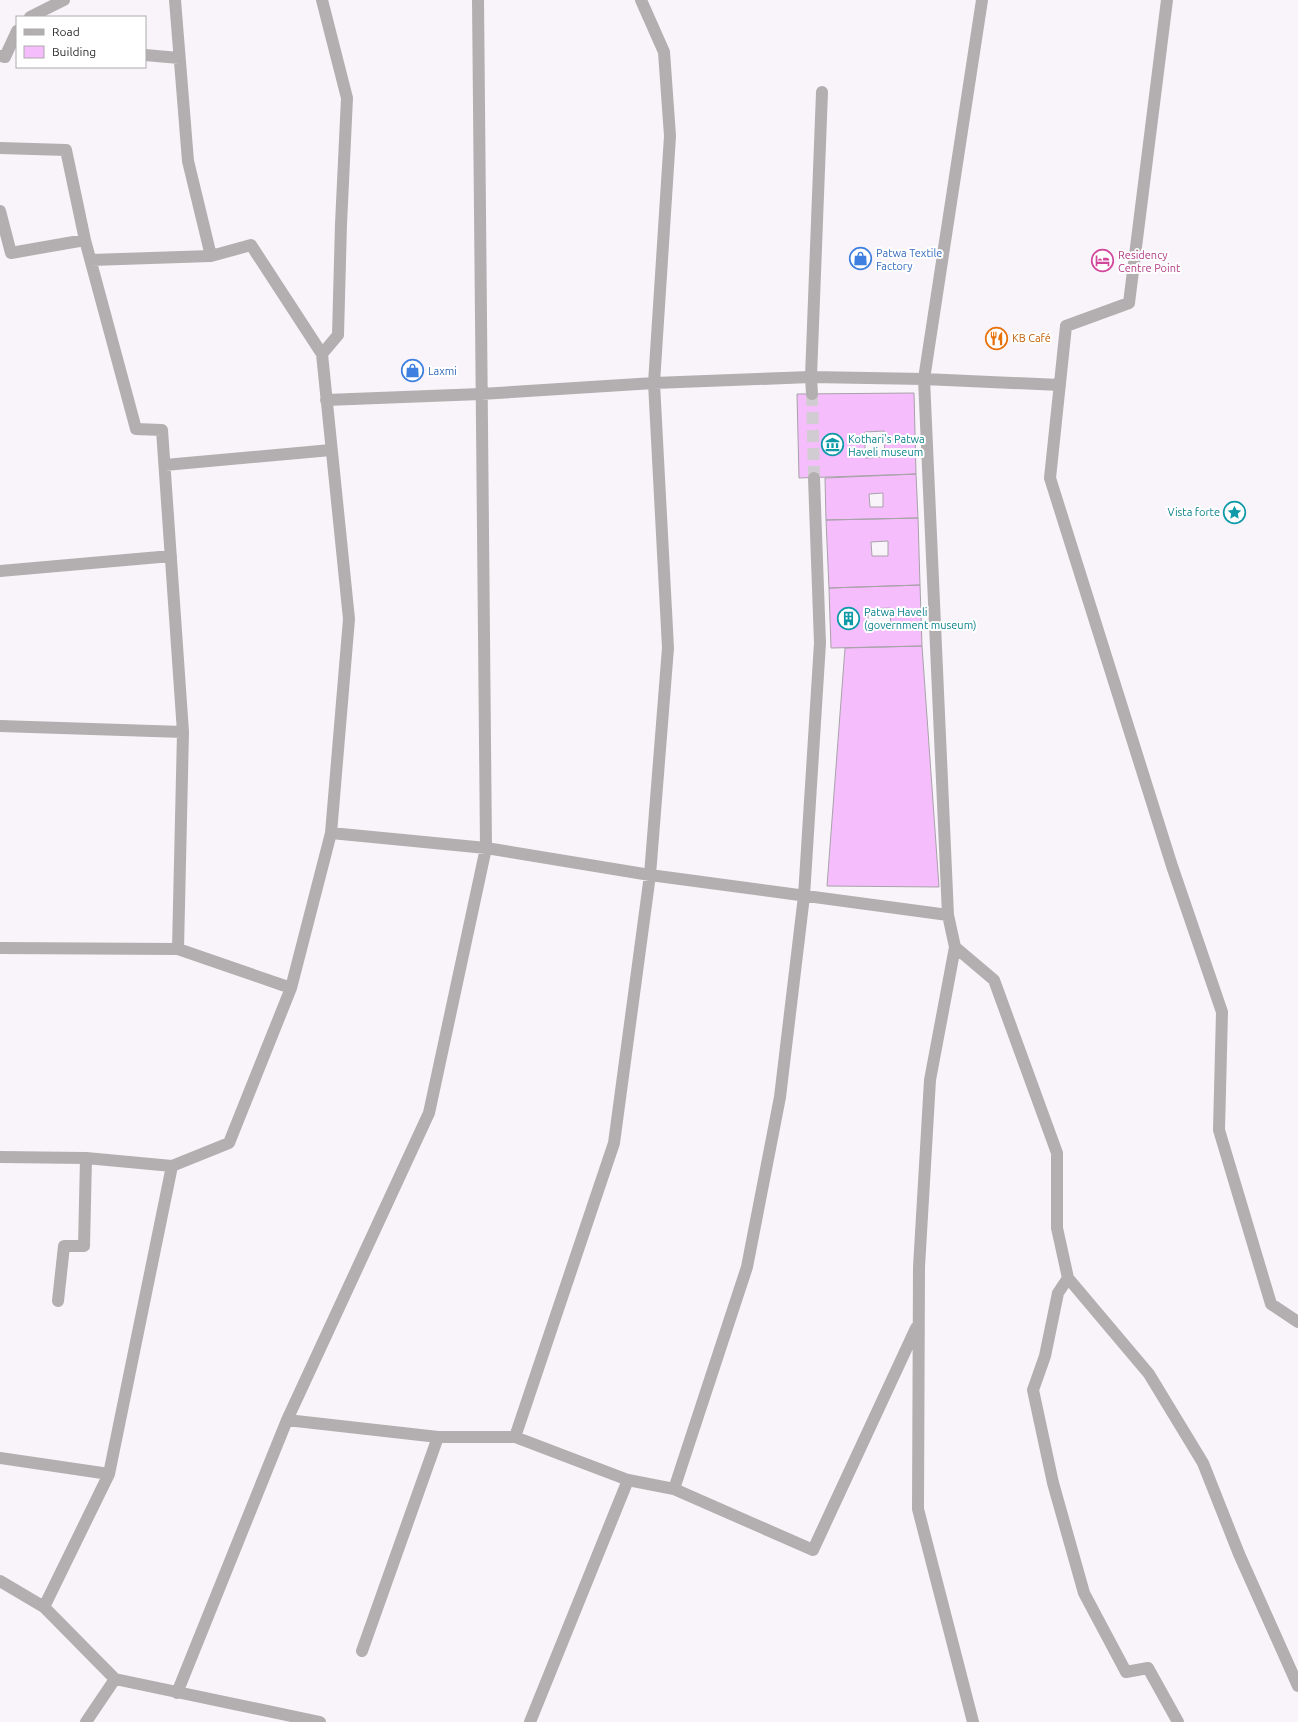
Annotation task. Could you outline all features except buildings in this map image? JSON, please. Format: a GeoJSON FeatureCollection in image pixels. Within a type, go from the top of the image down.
{"type":"FeatureCollection","features":[{"type":"Feature","properties":{"kind":"street"},"geometry":{"type":"LineString","coordinates":[[32,16],[64,0]]}},
{"type":"Feature","properties":{"kind":"street"},"geometry":{"type":"LineString","coordinates":[[175,0],[188,161],[211,256]]}},
{"type":"Feature","properties":{"kind":"street"},"geometry":{"type":"LineString","coordinates":[[322,0],[347,98],[340,224],[338,335],[322,354]]}},
{"type":"Feature","properties":{"kind":"street"},"geometry":{"type":"LineString","coordinates":[[177,1693],[287,1420],[429,1113],[486,848],[478,0]]}},
{"type":"Feature","properties":{"kind":"street"},"geometry":{"type":"LineString","coordinates":[[515,1437],[614,1143],[650,875],[668,648],[654,383],[670,136],[664,52],[641,0]]}},
{"type":"Feature","properties":{"kind":"street"},"geometry":{"type":"LineString","coordinates":[[973,1722],[918,1509],[918,1323],[919,1267],[930,1080],[955,947],[948,915],[924,379],[982,0]]}},
{"type":"Feature","properties":{"kind":"street"},"geometry":{"type":"LineString","coordinates":[[1167,0],[1129,303],[1066,326],[1050,478],[1172,866],[1222,1012],[1219,1130],[1271,1304],[1298,1322]]}},
{"type":"Feature","properties":{"kind":"street"},"geometry":{"type":"LineString","coordinates":[[0,56],[5,57],[16,33]]}},
{"type":"Feature","properties":{"kind":"street"},"geometry":{"type":"LineString","coordinates":[[146,55],[179,58]]}},
{"type":"Feature","properties":{"kind":"street"},"geometry":{"type":"LineString","coordinates":[[812,394],[822,92]]}},
{"type":"Feature","properties":{"kind":"street"},"geometry":{"type":"LineString","coordinates":[[0,148],[66,150],[85,240],[136,429],[162,430],[183,732],[178,949]]}},
{"type":"Feature","properties":{"kind":"street"},"geometry":{"type":"LineString","coordinates":[[0,211],[11,253],[85,240]]}},
{"type":"Feature","properties":{"kind":"street"},"geometry":{"type":"LineString","coordinates":[[0,1157],[86,1158],[172,1166],[229,1142],[292,988],[331,833],[349,619],[322,354],[251,245],[211,256],[91,260]]}},
{"type":"Feature","properties":{"kind":"street"},"geometry":{"type":"LineString","coordinates":[[326,400],[481,394],[654,383],[812,377],[924,379],[1060,385]]}},
{"type":"Feature","properties":{"kind":"street"},"geometry":{"type":"LineString","coordinates":[[164,465],[331,450]]}},
{"type":"Feature","properties":{"kind":"street"},"geometry":{"type":"LineString","coordinates":[[674,1489],[747,1267],[780,1097],[804,896],[820,643],[814,478]]}},
{"type":"Feature","properties":{"kind":"street"},"geometry":{"type":"LineString","coordinates":[[0,571],[171,556]]}},
{"type":"Feature","properties":{"kind":"street"},"geometry":{"type":"LineString","coordinates":[[0,726],[183,732]]}},
{"type":"Feature","properties":{"kind":"street"},"geometry":{"type":"LineString","coordinates":[[331,833],[486,848],[650,875],[948,915]]}},
{"type":"Feature","properties":{"kind":"street"},"geometry":{"type":"LineString","coordinates":[[955,947],[994,980],[1057,1153],[1057,1228],[1068,1278],[1149,1374],[1203,1463],[1239,1554],[1298,1686]]}},
{"type":"Feature","properties":{"kind":"street"},"geometry":{"type":"LineString","coordinates":[[0,948],[178,949],[292,988]]}},
{"type":"Feature","properties":{"kind":"street"},"geometry":{"type":"LineString","coordinates":[[58,1301],[64,1246],[84,1246],[86,1158]]}},
{"type":"Feature","properties":{"kind":"street"},"geometry":{"type":"LineString","coordinates":[[44,1607],[110,1474],[172,1166]]}},
{"type":"Feature","properties":{"kind":"street"},"geometry":{"type":"LineString","coordinates":[[1068,1278],[1058,1293],[1045,1356],[1033,1390],[1053,1483],[1084,1593],[1126,1672],[1148,1668],[1178,1722]]}},
{"type":"Feature","properties":{"kind":"street"},"geometry":{"type":"LineString","coordinates":[[287,1420],[438,1437],[515,1437],[628,1480],[674,1489],[813,1550],[918,1323]]}},
{"type":"Feature","properties":{"kind":"street"},"geometry":{"type":"LineString","coordinates":[[362,1651],[438,1437]]}},
{"type":"Feature","properties":{"kind":"street"},"geometry":{"type":"LineString","coordinates":[[0,1458],[110,1474]]}},
{"type":"Feature","properties":{"kind":"street"},"geometry":{"type":"LineString","coordinates":[[530,1722],[628,1480]]}},
{"type":"Feature","properties":{"kind":"street"},"geometry":{"type":"LineString","coordinates":[[0,1581],[44,1607],[115,1678],[177,1693],[320,1722]]}},
{"type":"Feature","properties":{"kind":"street"},"geometry":{"type":"LineString","coordinates":[[86,1722],[115,1678]]}},
{"type":"Feature","properties":{"kind":"tunnel"},"geometry":{"type":"LineString","coordinates":[[812,394],[814,478]]}},
{"type":"Feature","properties":{"kind":"place","name":"Patwa Textile Factory"},"geometry":{"type":"Point","coordinates":[860,259]}},
{"type":"Feature","properties":{"kind":"place","name":"Residency Centre Point"},"geometry":{"type":"Point","coordinates":[1102,261]}},
{"type":"Feature","properties":{"kind":"place","name":"KB Café"},"geometry":{"type":"Point","coordinates":[997,338]}},
{"type":"Feature","properties":{"kind":"place","name":"Laxmi"},"geometry":{"type":"Point","coordinates":[412,371]}},
{"type":"Feature","properties":{"kind":"place","name":"Kothari's Patwa Haveli museum"},"geometry":{"type":"Point","coordinates":[832,445]}},
{"type":"Feature","properties":{"kind":"place","name":"Vista forte"},"geometry":{"type":"Point","coordinates":[1235,512]}},
{"type":"Feature","properties":{"kind":"place","name":"Patwa Haveli (government museum)"},"geometry":{"type":"Point","coordinates":[849,618]}}]}
